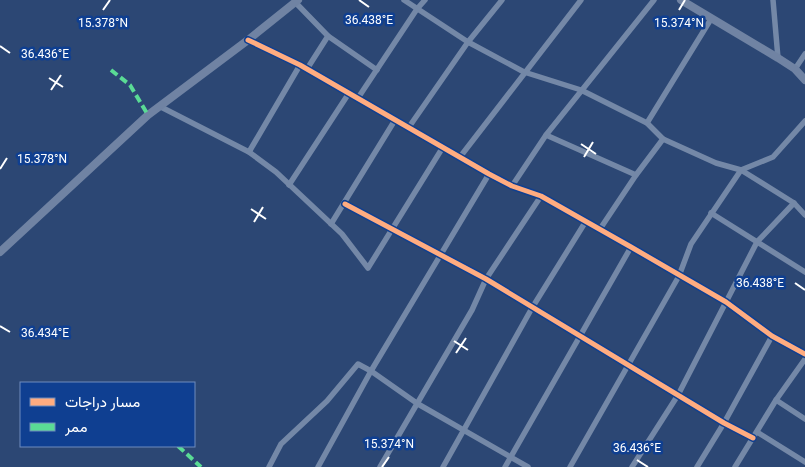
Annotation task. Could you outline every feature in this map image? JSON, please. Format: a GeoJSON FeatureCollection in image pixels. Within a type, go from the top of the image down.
{"type":"FeatureCollection","features":[{"type":"Feature","properties":{"kind":"street"},"geometry":{"type":"LineString","coordinates":[[404,0],[468,42],[524,72],[581,90],[647,123],[663,139],[716,162],[741,170],[794,203],[805,215]]}},
{"type":"Feature","properties":{"kind":"street"},"geometry":{"type":"LineString","coordinates":[[358,98],[417,9],[425,0]]}},
{"type":"Feature","properties":{"kind":"street"},"geometry":{"type":"LineString","coordinates":[[409,127],[468,42],[502,0]]}},
{"type":"Feature","properties":{"kind":"street"},"geometry":{"type":"LineString","coordinates":[[460,157],[581,0]]}},
{"type":"Feature","properties":{"kind":"street"},"geometry":{"type":"LineString","coordinates":[[512,186],[546,135],[654,0]]}},
{"type":"Feature","properties":{"kind":"street"},"geometry":{"type":"LineString","coordinates":[[681,0],[778,58],[794,69],[805,80]]}},
{"type":"Feature","properties":{"kind":"street"},"geometry":{"type":"LineString","coordinates":[[773,0],[778,58]]}},
{"type":"Feature","properties":{"kind":"street"},"geometry":{"type":"LineString","coordinates":[[0,252],[148,115],[248,40],[296,1],[328,36],[377,70]]}},
{"type":"Feature","properties":{"kind":"street"},"geometry":{"type":"LineString","coordinates":[[647,123],[711,19]]}},
{"type":"Feature","properties":{"kind":"street"},"geometry":{"type":"LineString","coordinates":[[307,69],[328,36]]}},
{"type":"Feature","properties":{"kind":"street"},"geometry":{"type":"LineString","coordinates":[[248,40],[300,65],[489,174],[512,186],[541,196],[586,221],[726,302],[772,336],[805,354]]}},
{"type":"Feature","properties":{"kind":"street"},"geometry":{"type":"LineString","coordinates":[[794,69],[805,54]]}},
{"type":"Feature","properties":{"kind":"street"},"geometry":{"type":"LineString","coordinates":[[248,152],[300,65]]}},
{"type":"Feature","properties":{"kind":"street"},"geometry":{"type":"LineString","coordinates":[[289,185],[349,93]]}},
{"type":"Feature","properties":{"kind":"street"},"geometry":{"type":"LineString","coordinates":[[159,106],[248,152],[276,172],[342,234],[368,268],[443,147]]}},
{"type":"Feature","properties":{"kind":"street"},"geometry":{"type":"LineString","coordinates":[[331,224],[395,120]]}},
{"type":"Feature","properties":{"kind":"street"},"geometry":{"type":"LineString","coordinates":[[570,467],[679,276],[690,244],[711,213],[741,170],[773,157],[805,121]]}},
{"type":"Feature","properties":{"kind":"street"},"geometry":{"type":"LineString","coordinates":[[546,135],[636,175]]}},
{"type":"Feature","properties":{"kind":"street"},"geometry":{"type":"LineString","coordinates":[[600,229],[663,139]]}},
{"type":"Feature","properties":{"kind":"street"},"geometry":{"type":"LineString","coordinates":[[318,467],[371,371],[489,174]]}},
{"type":"Feature","properties":{"kind":"street"},"geometry":{"type":"LineString","coordinates":[[380,467],[472,310],[486,280],[541,196]]}},
{"type":"Feature","properties":{"kind":"street"},"geometry":{"type":"LineString","coordinates":[[632,467],[678,395],[757,242],[794,203]]}},
{"type":"Feature","properties":{"kind":"street"},"geometry":{"type":"LineString","coordinates":[[345,204],[486,280],[724,423],[753,438]]}},
{"type":"Feature","properties":{"kind":"street"},"geometry":{"type":"LineString","coordinates":[[711,213],[805,272]]}},
{"type":"Feature","properties":{"kind":"street"},"geometry":{"type":"LineString","coordinates":[[442,467],[532,308],[586,221]]}},
{"type":"Feature","properties":{"kind":"street"},"geometry":{"type":"LineString","coordinates":[[505,467],[631,247]]}},
{"type":"Feature","properties":{"kind":"street"},"geometry":{"type":"LineString","coordinates":[[697,467],[724,423],[772,336]]}},
{"type":"Feature","properties":{"kind":"street"},"geometry":{"type":"LineString","coordinates":[[734,467],[805,358]]}},
{"type":"Feature","properties":{"kind":"street"},"geometry":{"type":"LineString","coordinates":[[269,467],[281,444],[327,401],[358,364],[418,404],[528,467]]}},
{"type":"Feature","properties":{"kind":"street"},"geometry":{"type":"LineString","coordinates":[[776,400],[805,419]]}},
{"type":"Feature","properties":{"kind":"street"},"geometry":{"type":"LineString","coordinates":[[756,432],[805,462]]}},
{"type":"Feature","properties":{"kind":"marked path"},"geometry":{"type":"LineString","coordinates":[[111,70],[130,85],[148,115]]}},
{"type":"Feature","properties":{"kind":"marked path"},"geometry":{"type":"LineString","coordinates":[[179,447],[201,467]]}},
{"type":"Feature","properties":{"kind":"cycle path"},"geometry":{"type":"LineString","coordinates":[[248,40],[300,65],[489,174],[512,186],[541,196],[726,302],[772,336],[805,354]]}},
{"type":"Feature","properties":{"kind":"cycle path"},"geometry":{"type":"LineString","coordinates":[[345,204],[486,279],[724,423],[753,438]]}}]}
